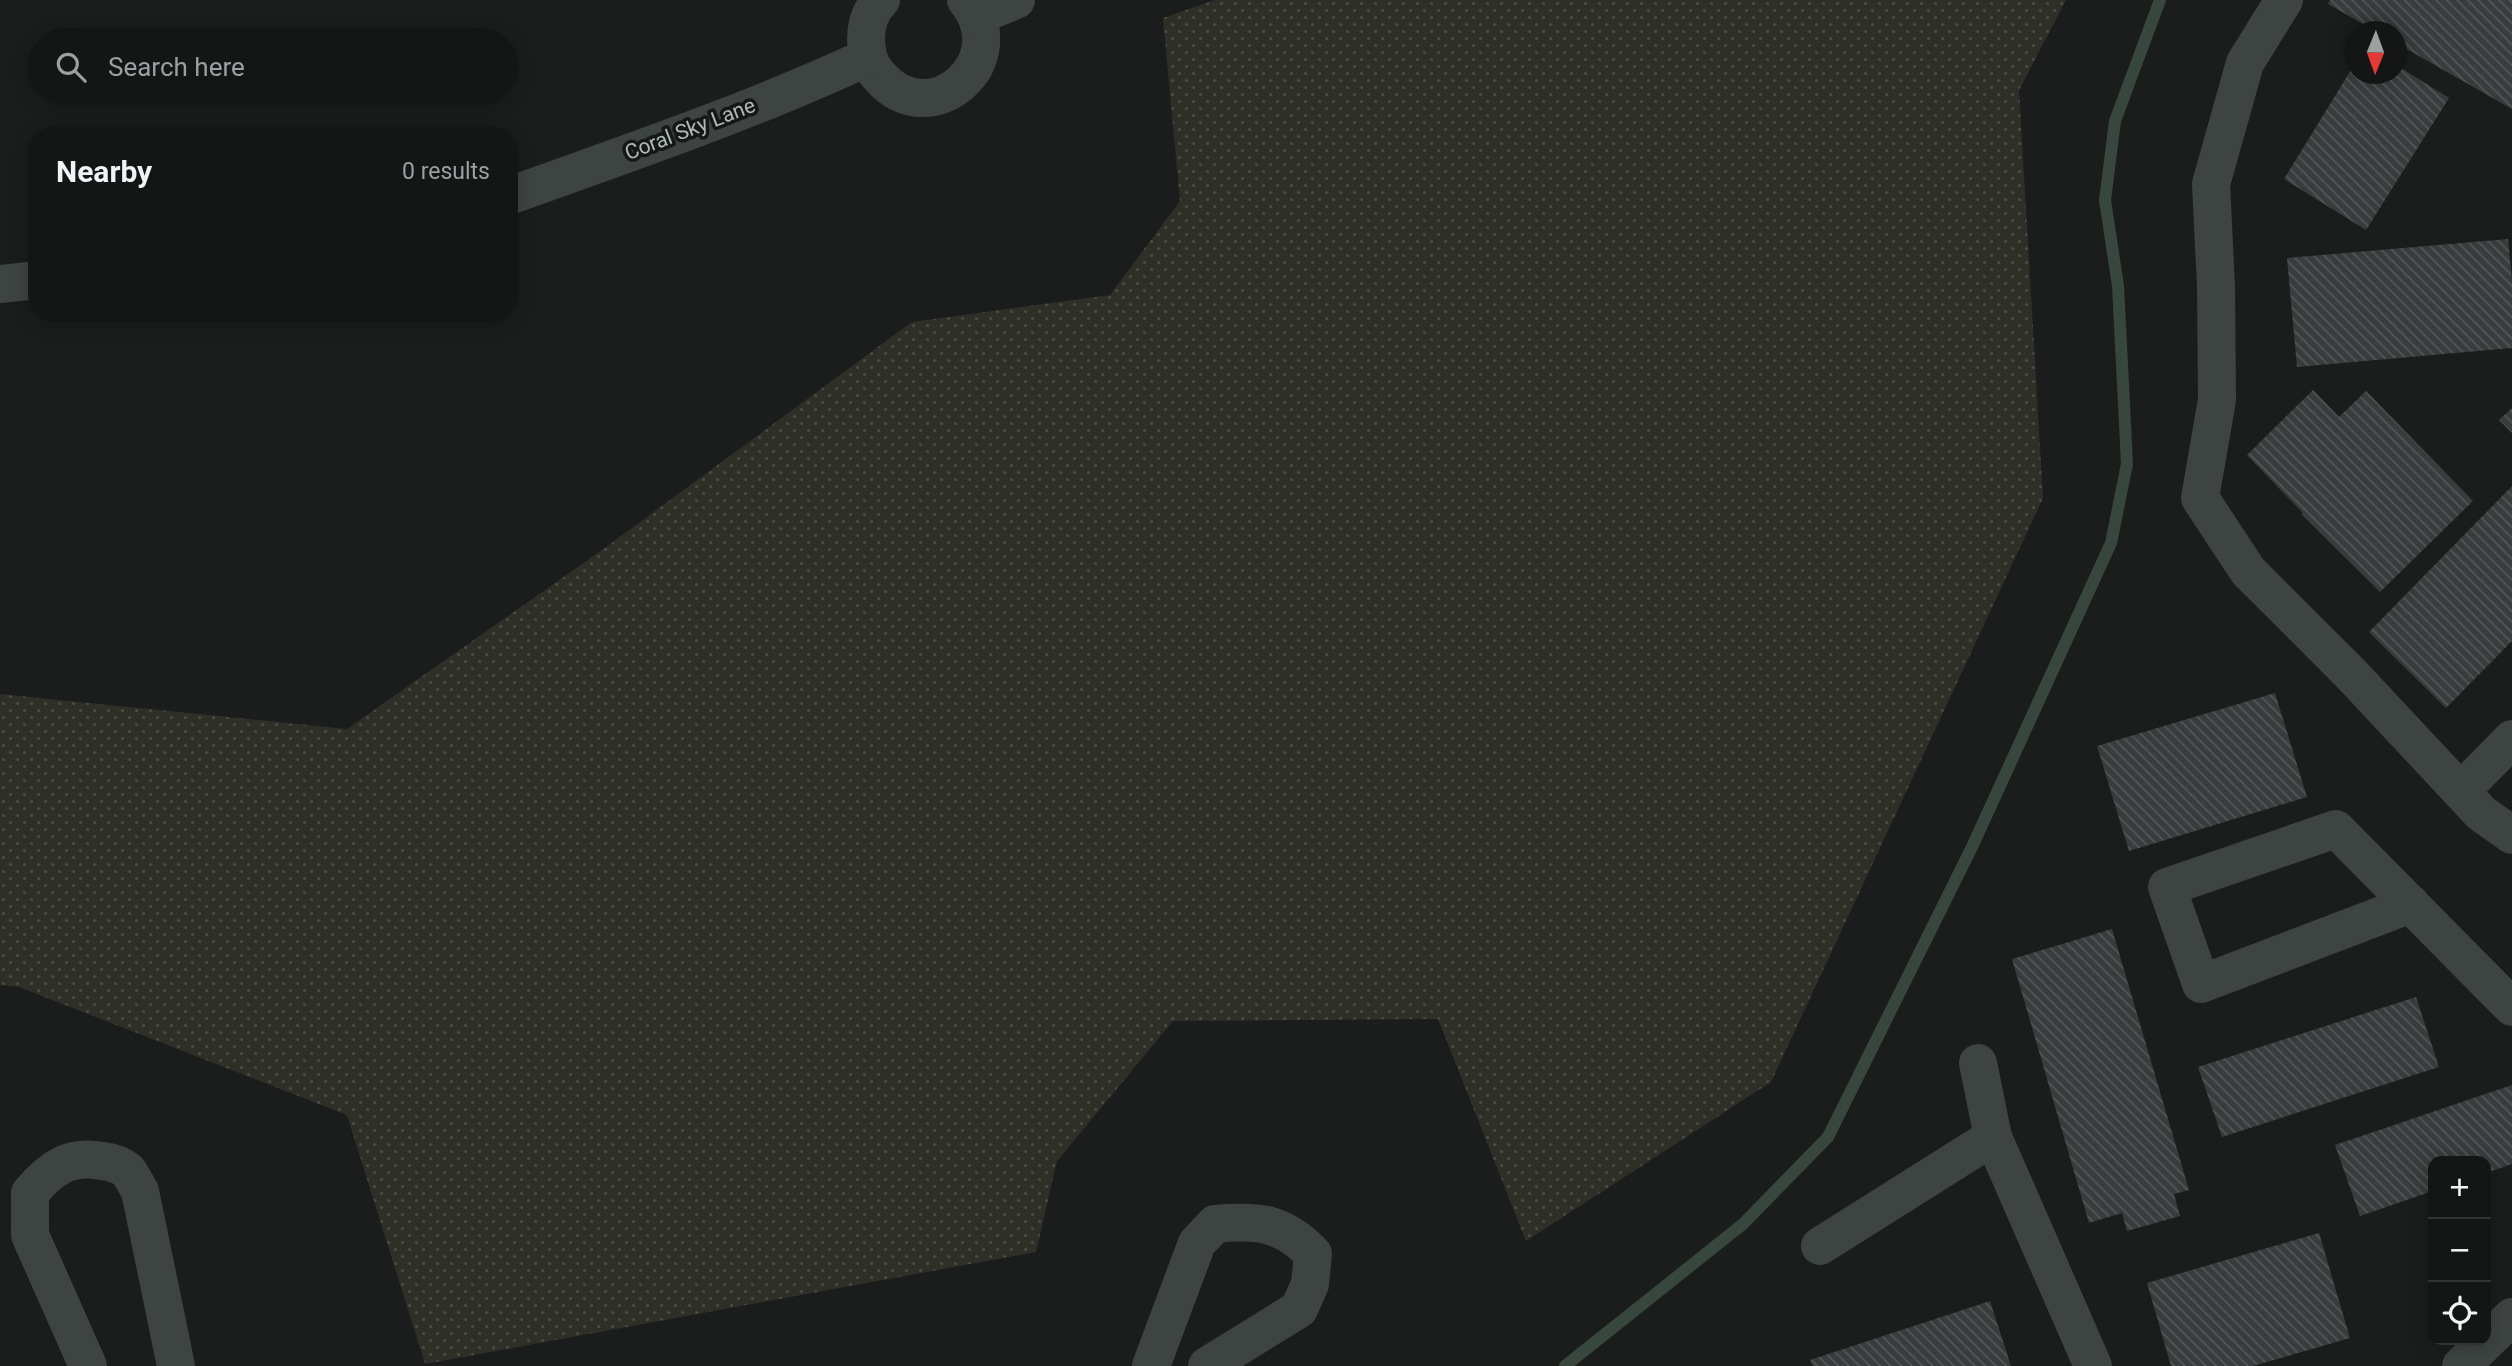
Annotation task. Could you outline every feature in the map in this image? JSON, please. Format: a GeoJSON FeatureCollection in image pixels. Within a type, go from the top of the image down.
{"type":"FeatureCollection","features":[{"type":"Feature","properties":{"kind":"street"},"geometry":{"type":"LineString","coordinates":[[881,0],[868,21],[865,39],[868,57],[875,72],[887,85],[902,93],[919,97],[936,97],[952,90],[966,80],[976,65],[982,32],[972,8],[1016,0]]}},
{"type":"Feature","properties":{"kind":"street"},"geometry":{"type":"LineString","coordinates":[[2284,0],[2245,63],[2211,184],[2216,286],[2217,400],[2200,498],[2248,571],[2351,674],[2481,813],[2512,835]]}},
{"type":"Feature","properties":{"kind":"street","name":"Coral Sky Lane"},"geometry":{"type":"LineString","coordinates":[[518,193],[649,145],[829,75],[868,57]]}},
{"type":"Feature","properties":{"kind":"street"},"geometry":{"type":"LineString","coordinates":[[0,284],[28,281]]}},
{"type":"Feature","properties":{"kind":"street"},"geometry":{"type":"LineString","coordinates":[[2461,791],[2512,739]]}},
{"type":"Feature","properties":{"kind":"street"},"geometry":{"type":"LineString","coordinates":[[2411,904],[2201,984],[2167,887],[2336,829],[2411,904],[2512,1007]]}},
{"type":"Feature","properties":{"kind":"street"},"geometry":{"type":"LineString","coordinates":[[1978,1063],[1993,1137],[2093,1366]]}},
{"type":"Feature","properties":{"kind":"street"},"geometry":{"type":"LineString","coordinates":[[1820,1246],[1993,1137]]}},
{"type":"Feature","properties":{"kind":"street"},"geometry":{"type":"LineString","coordinates":[[88,1366],[30,1235],[30,1192],[47,1173],[75,1159],[114,1163],[127,1171],[140,1191],[176,1366]]}},
{"type":"Feature","properties":{"kind":"street"},"geometry":{"type":"LineString","coordinates":[[1150,1366],[1198,1243],[1216,1224],[1245,1221],[1273,1226],[1298,1238],[1313,1254],[1310,1284],[1298,1308],[1207,1366]]}},
{"type":"Feature","properties":{"kind":"street"},"geometry":{"type":"LineString","coordinates":[[2461,1366],[2512,1317]]}},
{"type":"Feature","properties":{"kind":"shaded area"},"geometry":{"type":"Polygon","coordinates":[[[1215,0],[2066,0],[2019,90],[2043,498],[1771,1082],[1526,1241],[1438,1019],[1173,1021],[1057,1161],[1036,1252],[425,1364],[347,1115],[19,987],[0,985],[0,694],[347,729],[602,550],[912,322],[1110,295],[1180,201],[1163,18],[1215,0]]]}},
{"type":"Feature","properties":{"kind":"building"},"geometry":{"type":"Polygon","coordinates":[[[2330,0],[2512,0],[2512,109],[2407,49],[2407,21],[2358,21],[2328,4],[2330,0]]]}},
{"type":"Feature","properties":{"kind":"building"},"geometry":{"type":"Polygon","coordinates":[[[2407,72],[2449,98],[2366,230],[2284,179],[2344,81],[2344,84],[2407,84],[2407,72]]]}},
{"type":"Feature","properties":{"kind":"building"},"geometry":{"type":"Polygon","coordinates":[[[2508,239],[2512,281],[2512,348],[2297,367],[2287,258],[2508,239]]]}},
{"type":"Feature","properties":{"kind":"building"},"geometry":{"type":"Polygon","coordinates":[[[2313,390],[2339,417],[2366,391],[2473,501],[2380,592],[2301,514],[2303,513],[2247,455],[2313,390]]]}},
{"type":"Feature","properties":{"kind":"building"},"geometry":{"type":"Polygon","coordinates":[[[2512,408],[2512,433],[2499,420],[2512,408]]]}},
{"type":"Feature","properties":{"kind":"building"},"geometry":{"type":"Polygon","coordinates":[[[2512,486],[2512,641],[2446,708],[2369,632],[2512,486]]]}},
{"type":"Feature","properties":{"kind":"building"},"geometry":{"type":"Polygon","coordinates":[[[2275,693],[2307,797],[2129,851],[2097,746],[2275,693]]]}},
{"type":"Feature","properties":{"kind":"building"},"geometry":{"type":"Polygon","coordinates":[[[2112,929],[2189,1190],[2174,1194],[2180,1216],[2127,1231],[2122,1213],[2089,1223],[2012,959],[2112,929]]]}},
{"type":"Feature","properties":{"kind":"building"},"geometry":{"type":"Polygon","coordinates":[[[2416,997],[2439,1067],[2222,1137],[2198,1067],[2416,997]]]}},
{"type":"Feature","properties":{"kind":"building"},"geometry":{"type":"Polygon","coordinates":[[[2512,1085],[2512,1164],[2491,1171],[2491,1156],[2428,1156],[2428,1193],[2360,1216],[2335,1145],[2512,1085]]]}},
{"type":"Feature","properties":{"kind":"building"},"geometry":{"type":"Polygon","coordinates":[[[2319,1233],[2350,1338],[2253,1366],[2171,1366],[2147,1283],[2319,1233]]]}},
{"type":"Feature","properties":{"kind":"building"},"geometry":{"type":"Polygon","coordinates":[[[1990,1301],[2011,1366],[1813,1366],[1810,1360],[1990,1301]]]}},
{"type":"Feature","properties":{"kind":"waterway"},"geometry":{"type":"LineString","coordinates":[[1565,1366],[1743,1224],[1828,1137],[1972,847],[2111,543],[2127,464],[2118,286],[2105,200],[2115,121],[2160,0]]}}]}
